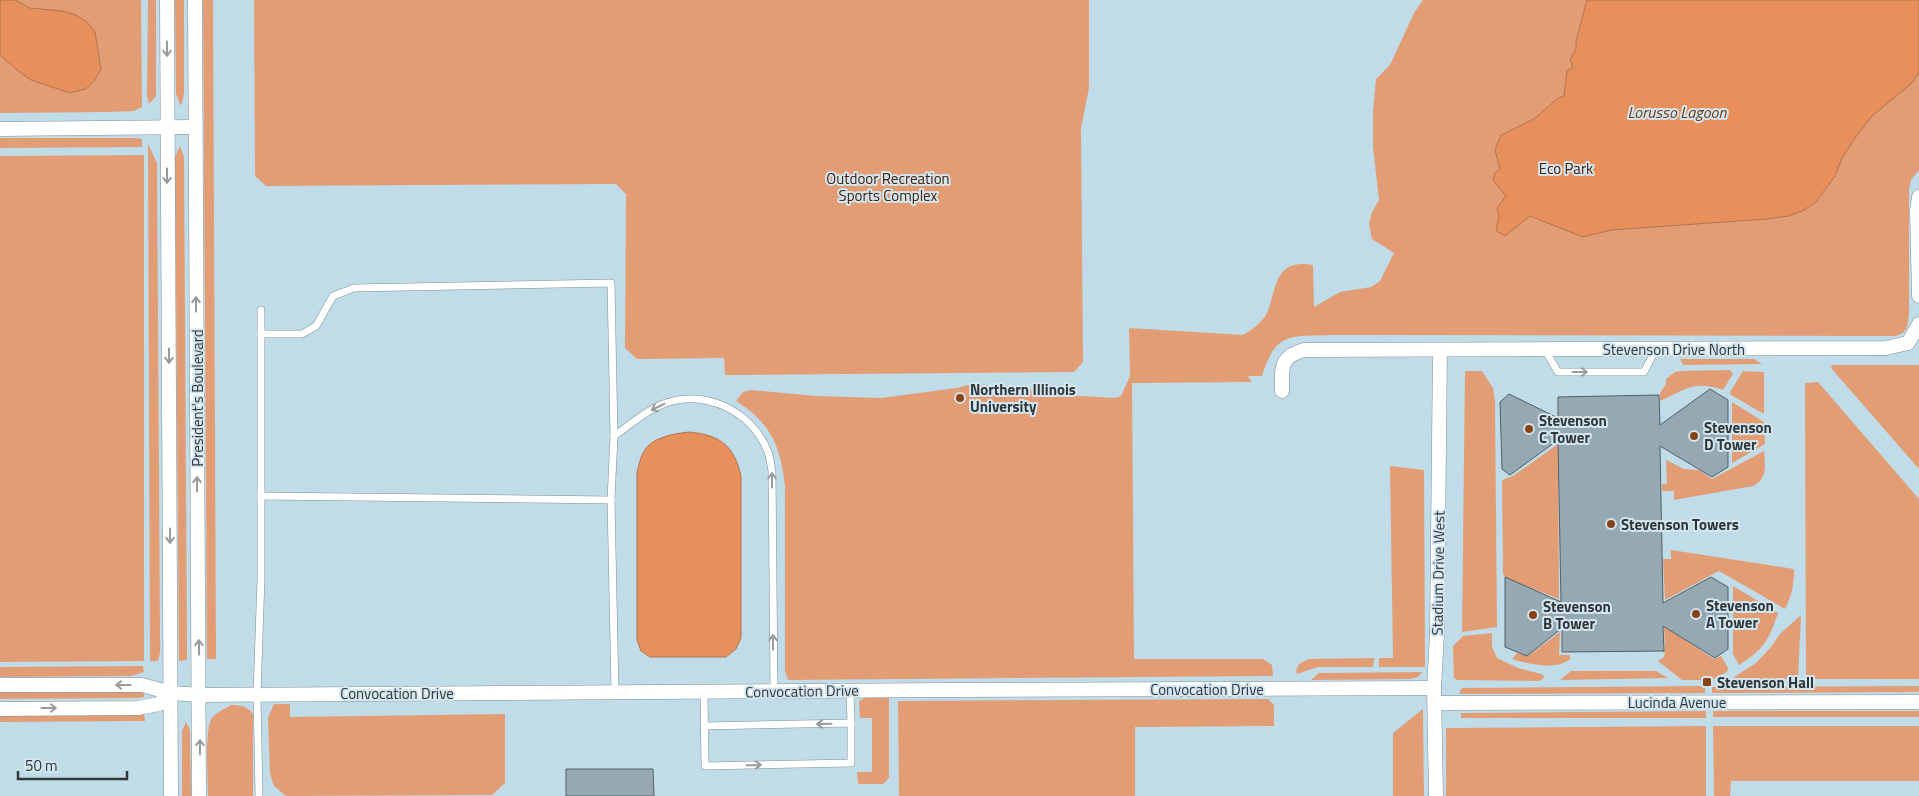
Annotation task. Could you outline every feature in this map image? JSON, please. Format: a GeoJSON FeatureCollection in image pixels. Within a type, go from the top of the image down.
{"type":"FeatureCollection","features":[{"type":"Feature","properties":{"kind":"street","name":"President's Boulevard"},"geometry":{"type":"LineString","coordinates":[[168,0],[171,796]]}},
{"type":"Feature","properties":{"kind":"street","name":"President's Boulevard"},"geometry":{"type":"LineString","coordinates":[[195,0],[197,572],[200,695],[199,796]]}},
{"type":"Feature","properties":{"kind":"street"},"geometry":{"type":"LineString","coordinates":[[0,129],[195,127]]}},
{"type":"Feature","properties":{"kind":"street"},"geometry":{"type":"LineString","coordinates":[[1918,203],[1919,296]]}},
{"type":"Feature","properties":{"kind":"street","name":"Stevenson Drive North"},"geometry":{"type":"LineString","coordinates":[[1282,391],[1282,369],[1285,360],[1292,354],[1304,350],[1886,348],[1908,343],[1919,324]]}},
{"type":"Feature","properties":{"kind":"street","name":"Stadium Drive West"},"geometry":{"type":"LineString","coordinates":[[1436,796],[1434,688],[1437,634],[1440,350]]}},
{"type":"Feature","properties":{"kind":"street","name":"Convocation Drive"},"geometry":{"type":"LineString","coordinates":[[0,686],[142,685],[171,693],[200,695],[1434,688]]}},
{"type":"Feature","properties":{"kind":"street"},"geometry":{"type":"LineString","coordinates":[[0,708],[138,708],[159,704],[171,693]]}},
{"type":"Feature","properties":{"kind":"street","name":"Lucinda Avenue"},"geometry":{"type":"LineString","coordinates":[[1435,703],[1919,702]]}},
{"type":"Feature","properties":{"kind":"lane"},"geometry":{"type":"LineString","coordinates":[[261,334],[302,334],[316,326],[333,296],[354,288],[611,283],[614,436],[611,500],[615,692]]}},
{"type":"Feature","properties":{"kind":"lane"},"geometry":{"type":"LineString","coordinates":[[259,796],[257,694],[261,578],[261,310]]}},
{"type":"Feature","properties":{"kind":"lane"},"geometry":{"type":"LineString","coordinates":[[1544,349],[1558,372],[1644,372],[1656,349]]}},
{"type":"Feature","properties":{"kind":"lane"},"geometry":{"type":"LineString","coordinates":[[614,436],[648,412],[662,405],[678,400],[700,399],[713,402],[739,413],[760,437],[768,453],[772,471],[774,691]]}},
{"type":"Feature","properties":{"kind":"lane"},"geometry":{"type":"LineString","coordinates":[[261,496],[611,500]]}},
{"type":"Feature","properties":{"kind":"lane"},"geometry":{"type":"LineString","coordinates":[[704,692],[705,766],[851,763],[850,691]]}},
{"type":"Feature","properties":{"kind":"lane"},"geometry":{"type":"LineString","coordinates":[[704,726],[851,723]]}},
{"type":"Feature","properties":{"kind":"shaded area","name":"Northern Illinois University"},"geometry":{"type":"Polygon","coordinates":[[[0,0],[1919,0],[1919,796],[0,796],[0,0]]]}},
{"type":"Feature","properties":{"kind":"green space"},"geometry":{"type":"Polygon","coordinates":[[[0,0],[141,0],[142,107],[134,111],[0,113],[0,0]]]}},
{"type":"Feature","properties":{"kind":"green space"},"geometry":{"type":"Polygon","coordinates":[[[148,0],[156,0],[156,96],[149,104],[147,96],[148,0]]]}},
{"type":"Feature","properties":{"kind":"green space"},"geometry":{"type":"Polygon","coordinates":[[[175,0],[184,0],[184,94],[181,106],[176,94],[175,0]]]}},
{"type":"Feature","properties":{"kind":"green space"},"geometry":{"type":"Polygon","coordinates":[[[203,0],[213,0],[216,659],[207,659],[203,0]]]}},
{"type":"Feature","properties":{"kind":"green space","name":"Outdoor Recreation Sports Complex"},"geometry":{"type":"Polygon","coordinates":[[[254,0],[1089,0],[1089,88],[1081,128],[1083,362],[1074,372],[725,375],[724,358],[637,359],[625,348],[626,194],[616,184],[266,186],[255,176],[254,0]]]}},
{"type":"Feature","properties":{"kind":"green space","name":"Eco Park"},"geometry":{"type":"Polygon","coordinates":[[[1423,0],[1919,0],[1919,170],[1911,180],[1909,190],[1909,312],[1907,325],[1902,334],[1893,336],[1306,336],[1287,339],[1280,343],[1273,350],[1267,361],[1262,376],[1248,376],[1252,382],[1132,383],[1134,659],[1263,659],[1272,665],[1273,676],[788,680],[785,671],[785,487],[781,460],[766,427],[748,409],[736,401],[743,392],[751,390],[816,396],[881,398],[957,388],[972,384],[1006,386],[1062,395],[1115,398],[1121,396],[1130,376],[1129,328],[1243,335],[1257,325],[1266,315],[1280,276],[1292,266],[1301,264],[1313,265],[1314,307],[1340,292],[1371,287],[1380,281],[1394,253],[1372,239],[1369,224],[1372,212],[1379,200],[1373,147],[1373,111],[1376,79],[1390,65],[1414,13],[1423,0]]]}},
{"type":"Feature","properties":{"kind":"green space"},"geometry":{"type":"Polygon","coordinates":[[[0,138],[135,138],[142,139],[142,147],[0,148],[0,138]]]}},
{"type":"Feature","properties":{"kind":"green space"},"geometry":{"type":"Polygon","coordinates":[[[148,144],[157,163],[160,631],[158,661],[150,661],[148,144]]]}},
{"type":"Feature","properties":{"kind":"green space"},"geometry":{"type":"Polygon","coordinates":[[[180,146],[184,157],[187,660],[179,661],[175,157],[180,146]]]}},
{"type":"Feature","properties":{"kind":"green space"},"geometry":{"type":"Polygon","coordinates":[[[144,155],[144,661],[0,662],[0,156],[144,155]]]}},
{"type":"Feature","properties":{"kind":"green space"},"geometry":{"type":"Polygon","coordinates":[[[1680,359],[1754,359],[1762,364],[1683,365],[1680,359]]]}},
{"type":"Feature","properties":{"kind":"green space"},"geometry":{"type":"Polygon","coordinates":[[[1832,365],[1919,365],[1919,469],[1831,368],[1832,365]]]}},
{"type":"Feature","properties":{"kind":"green space"},"geometry":{"type":"Polygon","coordinates":[[[1730,370],[1733,374],[1723,390],[1705,386],[1690,387],[1660,401],[1660,393],[1666,384],[1666,379],[1675,372],[1730,370]]]}},
{"type":"Feature","properties":{"kind":"green space"},"geometry":{"type":"Polygon","coordinates":[[[1465,371],[1482,371],[1493,388],[1495,401],[1497,627],[1462,632],[1465,371]]]}},
{"type":"Feature","properties":{"kind":"green space"},"geometry":{"type":"Polygon","coordinates":[[[1743,371],[1764,372],[1764,414],[1731,395],[1730,392],[1743,371]]]}},
{"type":"Feature","properties":{"kind":"green space"},"geometry":{"type":"Polygon","coordinates":[[[1818,382],[1919,499],[1919,679],[1809,679],[1806,677],[1805,383],[1818,382]]]}},
{"type":"Feature","properties":{"kind":"green space"},"geometry":{"type":"Polygon","coordinates":[[[1732,402],[1764,422],[1765,444],[1732,463],[1732,402]]]}},
{"type":"Feature","properties":{"kind":"green space"},"geometry":{"type":"Polygon","coordinates":[[[1558,444],[1559,599],[1506,578],[1503,574],[1502,480],[1513,476],[1558,444]]]}},
{"type":"Feature","properties":{"kind":"green space"},"geometry":{"type":"Polygon","coordinates":[[[1764,451],[1765,471],[1761,480],[1753,486],[1674,500],[1674,491],[1662,491],[1662,484],[1667,484],[1666,460],[1684,469],[1699,470],[1712,479],[1764,451]]]}},
{"type":"Feature","properties":{"kind":"green space"},"geometry":{"type":"Polygon","coordinates":[[[1390,466],[1424,470],[1425,667],[1379,667],[1379,658],[1393,658],[1390,466]]]}},
{"type":"Feature","properties":{"kind":"green space"},"geometry":{"type":"Polygon","coordinates":[[[1671,550],[1794,569],[1792,590],[1785,609],[1719,571],[1665,600],[1663,559],[1671,559],[1671,550]]]}},
{"type":"Feature","properties":{"kind":"green space"},"geometry":{"type":"Polygon","coordinates":[[[1733,586],[1778,613],[1765,643],[1739,665],[1733,654],[1733,586]]]}},
{"type":"Feature","properties":{"kind":"green space"},"geometry":{"type":"Polygon","coordinates":[[[1801,615],[1798,679],[1733,679],[1756,663],[1780,634],[1801,615]]]}},
{"type":"Feature","properties":{"kind":"green space"},"geometry":{"type":"Polygon","coordinates":[[[1664,626],[1714,659],[1721,656],[1728,668],[1727,672],[1711,680],[1682,680],[1658,661],[1664,657],[1665,652],[1661,652],[1661,650],[1665,649],[1664,626]]]}},
{"type":"Feature","properties":{"kind":"green space"},"geometry":{"type":"Polygon","coordinates":[[[1560,632],[1559,655],[1570,655],[1570,659],[1564,663],[1550,666],[1512,659],[1517,653],[1528,656],[1560,632]]]}},
{"type":"Feature","properties":{"kind":"green space"},"geometry":{"type":"Polygon","coordinates":[[[1492,633],[1492,647],[1497,658],[1518,668],[1541,674],[1544,676],[1543,679],[1539,681],[1457,680],[1454,678],[1453,646],[1463,636],[1492,633]]]}},
{"type":"Feature","properties":{"kind":"green space"},"geometry":{"type":"Polygon","coordinates":[[[1374,658],[1373,667],[1318,667],[1297,674],[1296,670],[1299,664],[1309,659],[1374,658]]]}},
{"type":"Feature","properties":{"kind":"green space"},"geometry":{"type":"Polygon","coordinates":[[[143,666],[144,672],[131,676],[0,677],[0,667],[143,666]]]}},
{"type":"Feature","properties":{"kind":"green space"},"geometry":{"type":"Polygon","coordinates":[[[1571,671],[1656,671],[1668,678],[1560,680],[1571,671]]]}},
{"type":"Feature","properties":{"kind":"green space"},"geometry":{"type":"Polygon","coordinates":[[[1422,672],[1418,677],[1411,679],[1311,680],[1319,673],[1422,672]]]}},
{"type":"Feature","properties":{"kind":"green space"},"geometry":{"type":"Polygon","coordinates":[[[1703,686],[1705,693],[1460,694],[1460,690],[1463,688],[1703,686]]]}},
{"type":"Feature","properties":{"kind":"green space"},"geometry":{"type":"Polygon","coordinates":[[[1919,686],[1919,692],[1712,693],[1712,687],[1919,686]]]}},
{"type":"Feature","properties":{"kind":"green space"},"geometry":{"type":"Polygon","coordinates":[[[144,690],[144,697],[138,698],[0,699],[0,691],[144,690]]]}},
{"type":"Feature","properties":{"kind":"green space"},"geometry":{"type":"Polygon","coordinates":[[[865,698],[889,698],[889,778],[883,784],[858,784],[857,772],[872,772],[872,718],[860,718],[859,701],[865,698]]]}},
{"type":"Feature","properties":{"kind":"green space"},"geometry":{"type":"Polygon","coordinates":[[[1268,699],[1274,705],[1274,726],[1135,727],[1135,796],[899,796],[898,701],[1268,699]]]}},
{"type":"Feature","properties":{"kind":"green space"},"geometry":{"type":"Polygon","coordinates":[[[274,704],[290,704],[290,717],[505,714],[505,783],[492,795],[286,796],[274,786],[270,774],[268,718],[274,704]]]}},
{"type":"Feature","properties":{"kind":"green space"},"geometry":{"type":"Polygon","coordinates":[[[231,705],[243,706],[253,714],[253,796],[208,796],[207,743],[210,724],[216,714],[231,705]]]}},
{"type":"Feature","properties":{"kind":"green space"},"geometry":{"type":"Polygon","coordinates":[[[1423,709],[1424,796],[1393,796],[1393,733],[1423,709]]]}},
{"type":"Feature","properties":{"kind":"green space"},"geometry":{"type":"Polygon","coordinates":[[[1706,711],[1706,718],[1461,718],[1461,713],[1706,711]]]}},
{"type":"Feature","properties":{"kind":"green space"},"geometry":{"type":"Polygon","coordinates":[[[1713,711],[1919,711],[1919,717],[1713,717],[1713,711]]]}},
{"type":"Feature","properties":{"kind":"green space"},"geometry":{"type":"Polygon","coordinates":[[[0,712],[144,713],[145,721],[0,722],[0,712]]]}},
{"type":"Feature","properties":{"kind":"green space"},"geometry":{"type":"Polygon","coordinates":[[[186,722],[190,730],[191,796],[182,796],[182,731],[186,722]]]}},
{"type":"Feature","properties":{"kind":"green space"},"geometry":{"type":"Polygon","coordinates":[[[1706,726],[1706,796],[1446,796],[1446,728],[1706,726]]]}},
{"type":"Feature","properties":{"kind":"green space"},"geometry":{"type":"Polygon","coordinates":[[[1713,726],[1919,726],[1919,781],[1731,781],[1730,796],[1714,796],[1713,726]]]}},
{"type":"Feature","properties":{"kind":"water"},"geometry":{"type":"Polygon","coordinates":[[[0,0],[15,0],[30,8],[62,11],[76,15],[87,22],[95,32],[101,69],[95,80],[86,89],[70,93],[31,80],[17,70],[0,55],[0,0]]]}},
{"type":"Feature","properties":{"kind":"water","name":"Lorusso Lagoon"},"geometry":{"type":"Polygon","coordinates":[[[1587,0],[1919,0],[1919,72],[1912,83],[1872,116],[1855,138],[1842,158],[1835,176],[1816,202],[1804,210],[1789,216],[1611,230],[1583,237],[1530,216],[1505,236],[1496,231],[1499,216],[1497,208],[1506,196],[1493,180],[1495,173],[1500,169],[1495,150],[1501,135],[1534,119],[1558,98],[1564,96],[1567,71],[1573,67],[1570,60],[1576,49],[1576,41],[1587,0]]]}},
{"type":"Feature","properties":{"kind":"water"},"geometry":{"type":"Polygon","coordinates":[[[689,432],[700,433],[717,439],[730,449],[741,476],[741,638],[736,649],[726,657],[650,657],[641,651],[637,640],[637,472],[642,455],[651,443],[663,437],[689,432]]]}},
{"type":"Feature","properties":{"kind":"building","name":"Stevenson Towers"},"geometry":{"type":"Polygon","coordinates":[[[1710,389],[1728,400],[1728,467],[1712,477],[1660,446],[1663,603],[1711,577],[1728,587],[1728,649],[1715,658],[1663,626],[1664,651],[1562,652],[1562,628],[1527,656],[1505,647],[1505,577],[1561,602],[1558,440],[1510,475],[1502,469],[1500,402],[1509,394],[1558,418],[1558,397],[1659,395],[1660,425],[1710,389]]]}},
{"type":"Feature","properties":{"kind":"building"},"geometry":{"type":"Polygon","coordinates":[[[566,769],[653,769],[654,796],[566,796],[566,769]]]}},
{"type":"Feature","properties":{"kind":"place","name":"Northern Illinois University"},"geometry":{"type":"Point","coordinates":[960,398]}},
{"type":"Feature","properties":{"kind":"place","name":"Stevenson C Tower"},"geometry":{"type":"Point","coordinates":[1529,429]}},
{"type":"Feature","properties":{"kind":"place","name":"Stevenson D Tower"},"geometry":{"type":"Point","coordinates":[1694,436]}},
{"type":"Feature","properties":{"kind":"place","name":"Stevenson Towers"},"geometry":{"type":"Point","coordinates":[1611,524]}},
{"type":"Feature","properties":{"kind":"place","name":"Stevenson A Tower"},"geometry":{"type":"Point","coordinates":[1696,614]}},
{"type":"Feature","properties":{"kind":"place","name":"Stevenson B Tower"},"geometry":{"type":"Point","coordinates":[1533,615]}},
{"type":"Feature","properties":{"kind":"place","name":"Stevenson Hall"},"geometry":{"type":"Point","coordinates":[1707,682]}}]}
